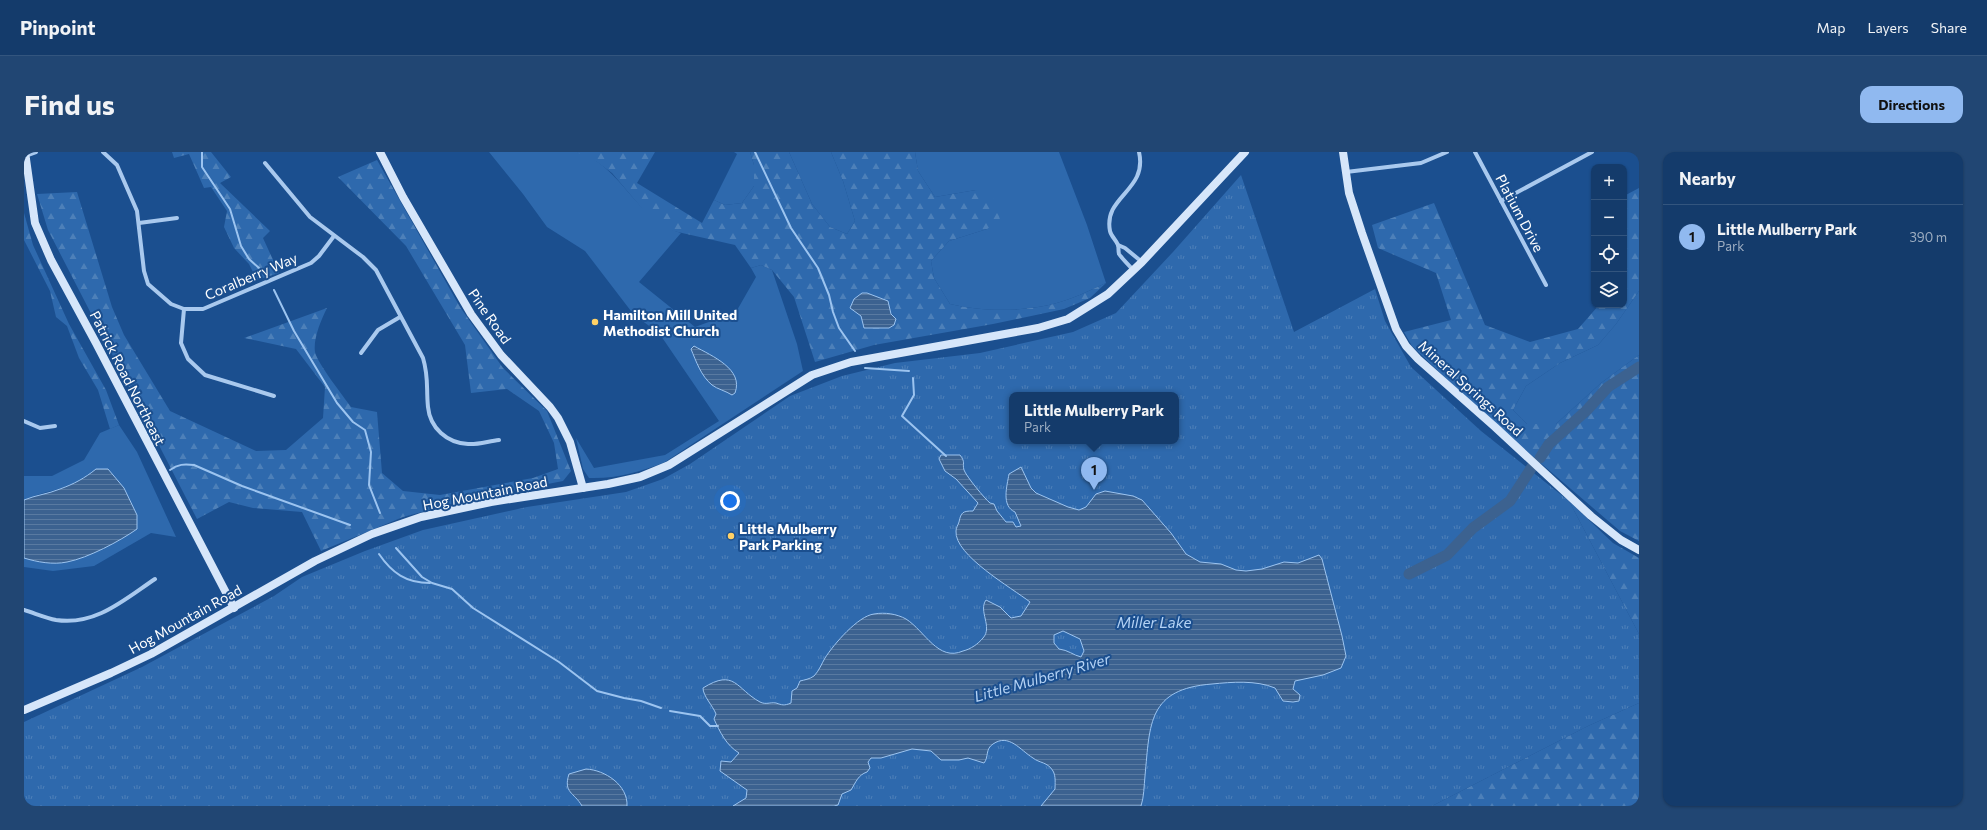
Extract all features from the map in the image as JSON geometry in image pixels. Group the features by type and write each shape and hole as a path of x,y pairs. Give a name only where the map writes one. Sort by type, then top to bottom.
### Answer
{"street":[{"path":"25,154 36,152"},
{"name":"Coralberry Way","path":"103,152 117,166 131,194 139,223 144,271 148,284 164,300 184,309 203,309 311,262 319,256 334,236"},
{"name":"Pine Road","path":"380,152 403,197 471,314 501,355 550,407 558,418 570,442 582,488"},
{"path":"1133,271 1119,253 1118,245 1110,232 1110,218 1116,203 1137,180 1141,162 1139,152"},
{"name":"Hog Mountain Road","path":"24,710 152,654 342,547 372,534 421,517 491,502 582,488 640,477 669,465 812,374 866,358 1038,328 1068,319 1108,294 1133,271 1245,152"},
{"name":"Mineral Springs Road","path":"1343,152 1349,193 1396,329 1406,346 1418,359 1495,427 1591,516 1621,540 1639,550"},
{"path":"1345,172 1421,163 1447,152"},
{"name":"Platium Drive","path":"1475,152 1546,285"},
{"path":"1501,201 1592,152"},
{"name":"Patrick Road Northeast","path":"25,154 35,223 51,260 234,608"},
{"path":"265,163 310,217 364,257 376,270 422,358 428,373 428,408 432,423 443,436 455,442 469,444 498,440"},
{"path":"139,223 177,218"},
{"path":"1118,245 1125,248 1142,262"},
{"path":"184,309 181,343 188,359 205,375 274,396"},
{"path":"361,353 378,330 400,317"},
{"path":"24,421 40,428 55,426"},
{"path":"24,610 56,620 78,620 98,616 156,579"}],"green space":[{"path":"172,152 211,152 231,177 220,183 270,231 263,238 279,273 257,280 249,264 234,248 224,227 227,211 211,187 204,188 189,154 174,158"},
{"path":"489,152 577,152 593,159 606,168 640,206 652,217 665,227 681,233 639,282 695,327 736,312 756,277 751,268 761,265 772,270 797,344 803,371 665,462 628,474 589,478 583,469 576,438 594,468 665,455 719,421 659,333 634,315 585,251 547,227 523,194"},
{"path":"576,152 655,152 637,183 702,223 714,200 725,205 742,203 754,186 754,165 750,152 789,152 812,204 830,227 847,234 855,221 843,181 831,152 915,152 918,171 935,197 976,190 996,200 1000,220 987,229 949,241 931,261 934,278 950,304 995,310 1011,310 1043,306 1058,303 1106,283 1090,298 1064,309 993,324 874,345 815,362 794,297 772,270 761,265 751,268 735,245 669,230 651,219 612,173 597,162","holes":["870,294 877,298 882,298 896,319 892,327 864,328 861,316 858,313"]},
{"path":"734,152 750,152 754,165 754,186 742,203 725,205 714,200 737,154"},
{"path":"789,152 831,152 843,181 855,221 847,234 830,227 812,204"},
{"path":"915,152 1059,152 1087,225 1106,283 1058,303 1043,306 1011,310 995,310 950,304 934,278 931,261 949,241 987,229 976,190 935,197 918,171"},
{"path":"377,160 460,307 503,368 547,411 571,471 563,481 471,499 403,517 321,551 302,512 253,508 229,502 197,519 48,230 37,194 77,192 112,307 124,335 170,411 256,451 286,450 323,418 325,387 296,349 244,338 327,308 316,336 315,352 317,357 325,372 351,407 377,412 382,473 403,491 440,495 533,478 558,469 554,443 539,411 507,389 471,393 465,345 406,246 338,177"},
{"path":"1241,175 1294,332 1375,289 1385,321 1411,367 1481,431 1569,501 1639,634 1639,703 1588,726 1432,806 24,806 24,722 142,667 274,596 302,577 365,551 423,530 527,507 626,492 663,479 690,464 790,396 842,376 895,363 980,353 1073,332 1116,313 1173,252"},
{"path":"1639,188 1639,291 1616,324 1598,345 1560,363 1526,386 1513,410 1527,424 1556,424 1601,383 1639,355 1639,541 1620,531 1481,412 1412,346 1404,332 1451,320 1436,273 1378,248 1372,225 1434,203 1485,325 1530,342 1578,329 1596,308 1627,308 1627,194"},
{"path":"24,213 33,245 69,324 106,390 119,425 110,429 98,390 79,358 67,326 56,317 50,291 24,240"},
{"path":"1639,291 1639,355 1601,383 1556,424 1527,424 1513,410 1526,386 1560,363 1598,345 1616,324"},
{"path":"119,425 137,452 176,537 151,533 94,566 53,571 24,567 24,558 40,562 62,563 84,557 122,539 137,529 132,503 108,469 103,469 92,473 76,483 24,500 24,476 52,476 84,460 100,433"},
{"path":"1569,501 1613,543 1639,558 1639,634"},
{"path":"1639,703 1639,806 1432,806 1588,726"}],"water":[{"path":"862,293 867,293 888,301 891,314 896,319 894,325 889,328 864,328 861,316 850,308 854,299"},
{"path":"694,346 725,364 731,370 737,384 735,393 732,395 714,386 708,381 699,368 691,349"},
{"name":"Miller Lake","path":"941,455 960,455 963,461 965,473 972,482 990,503 994,504 997,511 1006,522 1013,522 1016,527 1021,526 1015,512 1006,501 1006,490 1009,474 1021,467 1031,488 1036,493 1068,507 1079,510 1086,507 1096,494 1105,491 1133,496 1142,500 1171,533 1186,554 1200,562 1221,564 1236,570 1246,571 1262,569 1284,562 1298,563 1319,555 1322,559 1346,656 1341,668 1323,675 1295,681 1293,689 1300,695 1299,701 1293,702 1283,701 1275,688 1268,685 1252,683 1236,682 1212,684 1191,687 1175,693 1164,701 1156,712 1152,725 1141,806 1041,806 1055,789 1055,778 1053,771 1046,764 1035,760 1014,744 1004,740 993,744 989,748 984,763 968,758 959,760 941,760 931,751 912,749 881,758 871,758 868,762 870,768 867,772 859,777 851,790 842,794 838,805 834,806 733,806 746,798 747,790 720,771 721,761 731,762 739,753 730,746 721,733 714,719 716,714 715,711 703,691 703,688 714,682 729,680 760,702 787,705 791,703 792,691 797,688 800,681 814,676 840,638 854,625 868,616 878,613 887,613 902,617 913,624 932,644 939,649 954,653 974,646 986,634 987,629 984,604 986,600 1000,607 1011,618 1021,616 1030,602 998,580 964,550 958,540 956,530 963,513 973,511 978,503 956,479 945,471 939,459","holes":["1063,631 1080,639 1084,651 1081,657 1059,649 1054,643 1054,635"]},
{"path":"96,469 108,469 124,488 137,515 137,529 104,548 75,560 62,563 51,563 24,558 24,500 56,491 70,485"},
{"path":"586,769 601,772 614,780 624,792 627,806 582,806 570,792 567,785 569,774"}],"waterway":[{"path":"202,152 202,167 230,209 241,246 249,259 259,268"},
{"path":"755,152 791,228 818,268 829,295 839,328 855,351"},
{"path":"274,290 294,331 337,403 353,422 365,430 371,452 369,485 380,513"},
{"name":"Little Mulberry River","path":"1540,458 1549,444 1586,411 1608,387 1639,367"},
{"path":"865,368 909,371"},
{"path":"913,378 914,395 902,416 946,456"},
{"path":"170,470 181,465 194,465 242,486 350,525"},
{"name":"Little Mulberry River","path":"1409,574 1447,555 1473,528 1510,501 1532,467"},
{"path":"396,548 422,577 432,583 452,589 473,608 559,662 597,691 641,701 661,708"},
{"path":"379,554 389,567 400,576 421,583 430,583"},
{"path":"670,711 700,716 710,726 718,726"}],"place":[{"name":"Hamilton Mill United Methodist Church","path":"595,322"},
{"name":"Little Mulberry Park","path":"1094,490"},
{"name":"Little Mulberry Park Parking","path":"731,536"}]}
